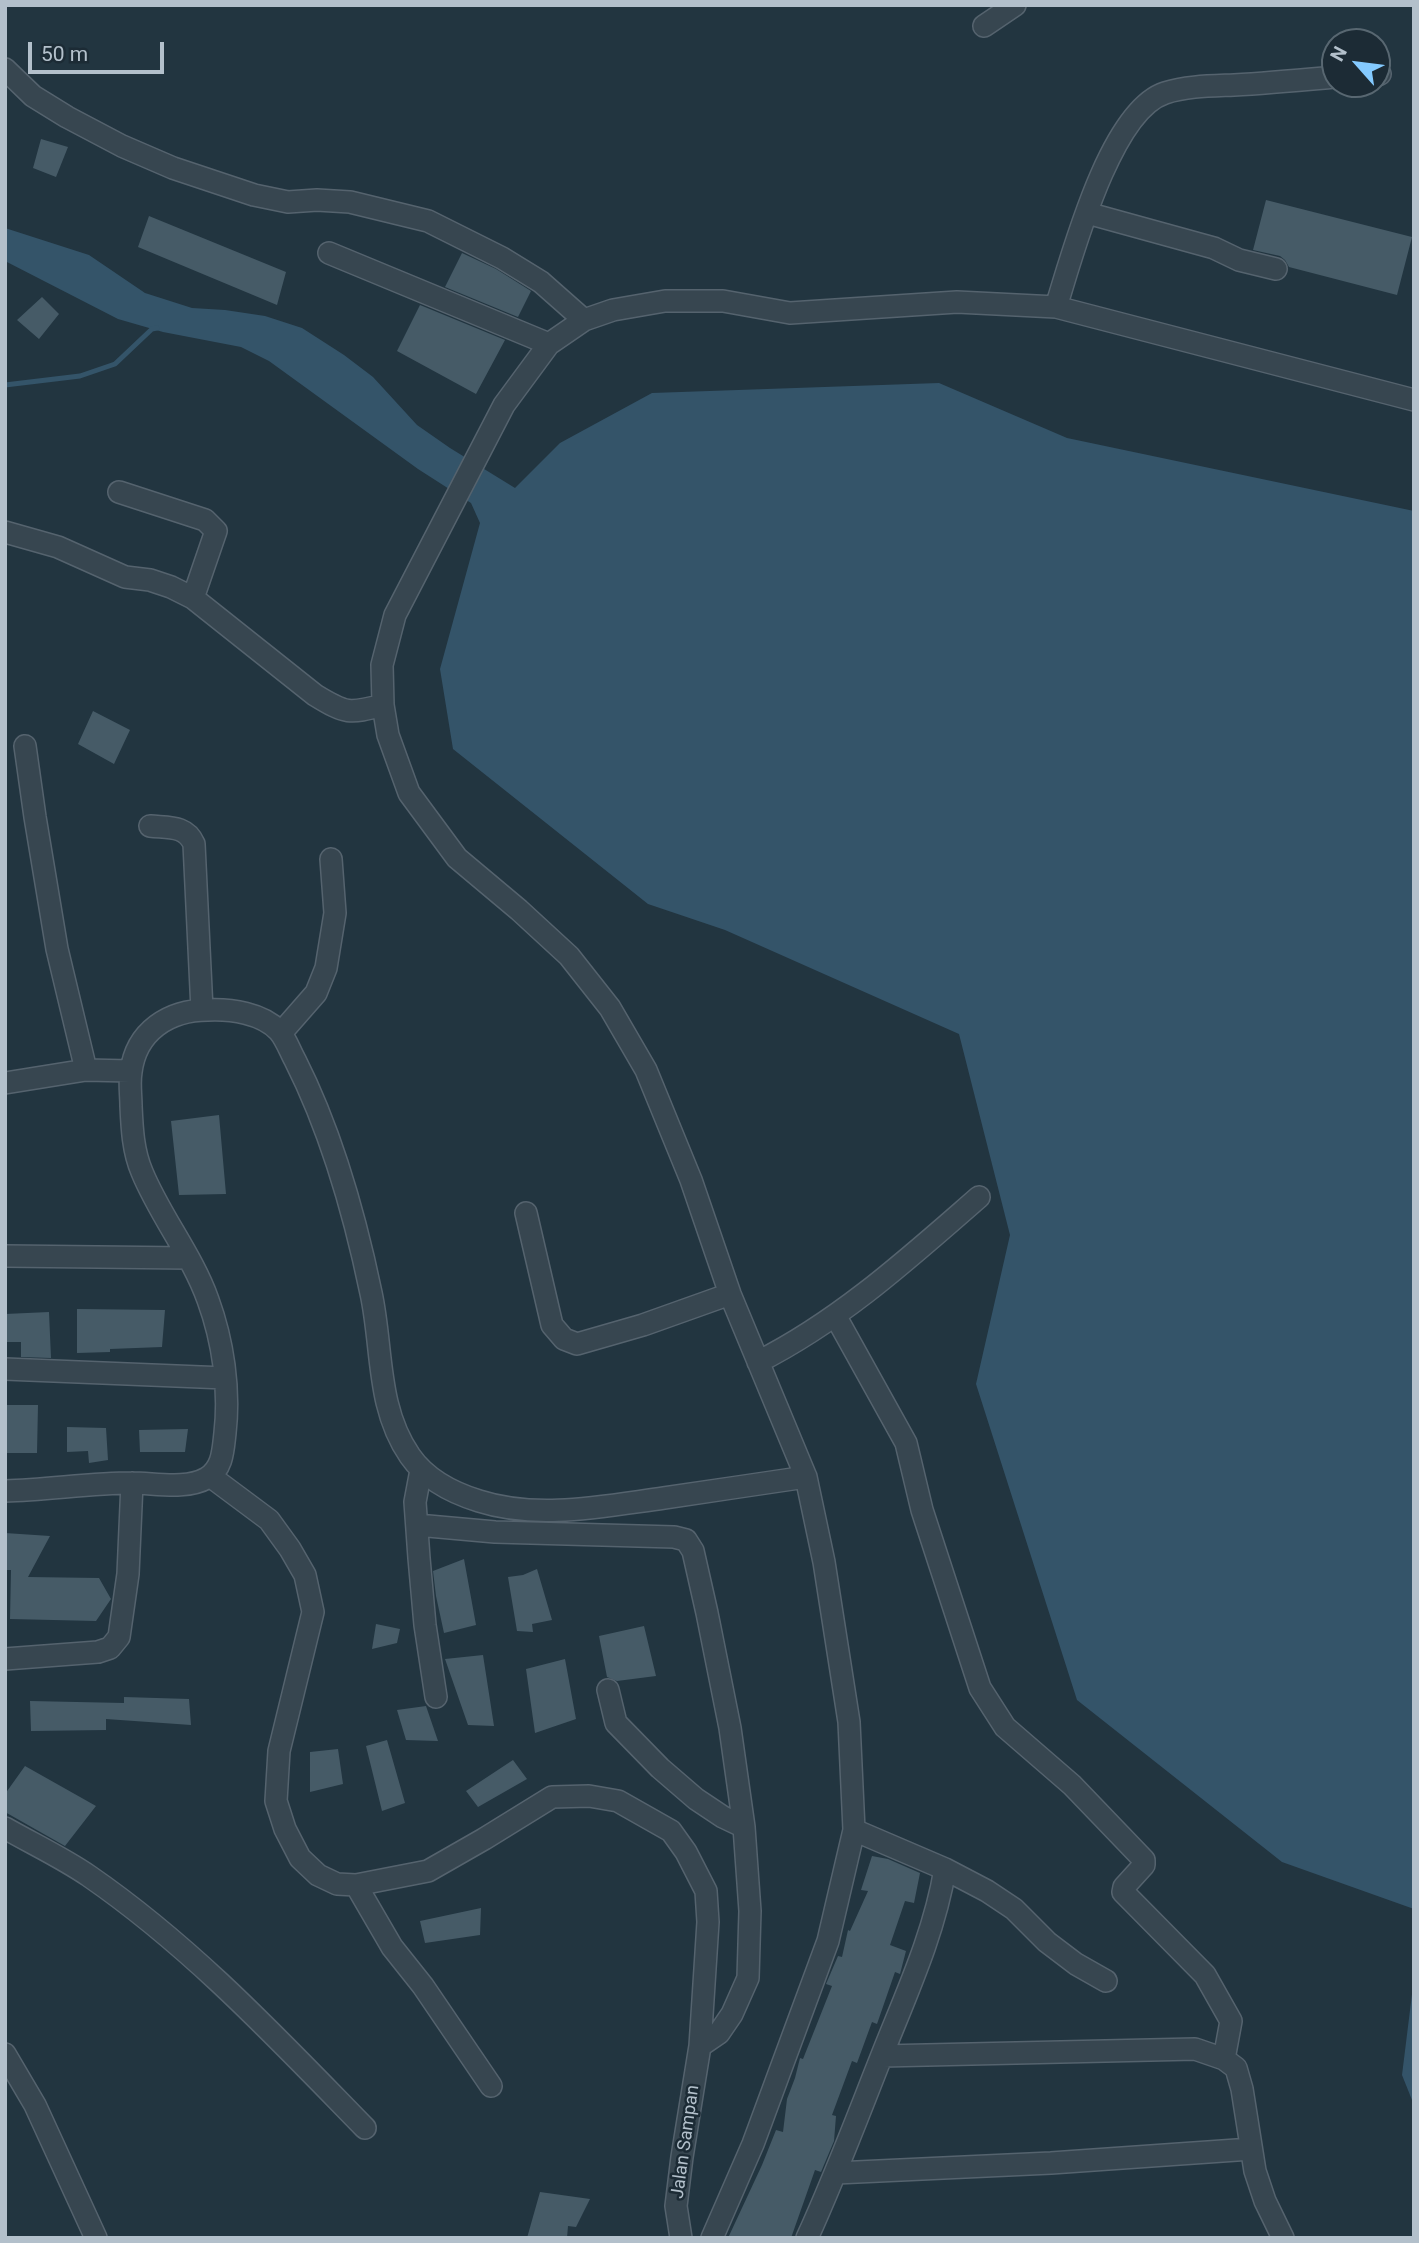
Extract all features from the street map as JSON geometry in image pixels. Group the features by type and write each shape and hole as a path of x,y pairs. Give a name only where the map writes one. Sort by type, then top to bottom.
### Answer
{"street":[{"path":"984,26 1015,5"},
{"path":"5,69 33,96 56,110 122,146 173,168 254,195 288,202 350,202 428,221 502,258 541,282 584,320"},
{"path":"1056,307 1087,213 1111,152 1128,125 1143,108 1162,94 1192,88 1321,78"},
{"path":"1087,213 1214,248 1238,260 1276,269"},
{"path":"329,253 549,344"},
{"path":"712,2238 754,2144 828,1941 854,1830 849,1722 824,1562 806,1477 730,1294 691,1180 646,1070 610,1008 569,956 519,909 457,858 409,793 388,735 383,705 382,665 395,615 504,405 549,344 584,320 613,310 665,301 723,301 790,313 957,302 1056,307 1414,400"},
{"path":"119,492 205,520 213,526 216,531 192,598"},
{"path":"5,532 58,547 125,577 150,580 192,598 315,695 336,708 353,713 383,705"},
{"path":"25,746 57,949 86,1070"},
{"path":"150,826 183,830 190,835 194,844 202,1010"},
{"path":"281,1033 316,993 326,968 335,913 331,859"},
{"path":"5,1491 132,1483 196,1483 211,1476 221,1461 226,1426 225,1378 214,1318 207,1296 141,1169 132,1132 131,1071 141,1043 156,1024 178,1013 202,1010 231,1010 268,1021 281,1033 307,1085 330,1146 372,1296 384,1397 398,1435 421,1470 450,1490 478,1501 514,1510 593,1507 806,1477"},
{"path":"5,1083 86,1070 131,1071"},
{"path":"758,1362 791,1346 836,1317 979,1197"},
{"path":"526,1213 552,1325 564,1339 577,1344 604,1337 730,1294"},
{"path":"5,1256 188,1258"},
{"path":"836,1317 906,1443 922,1510 981,1688 1005,1727 1072,1785 1144,1860 1144,1865 1124,1887 1123,1892 1208,1980 1231,2021 1224,2059"},
{"path":"5,1369 225,1378"},
{"path":"421,1470 415,1502 425,1625 436,1697"},
{"path":"211,1476 270,1520 305,1575 313,1612 279,1751 276,1801 285,1829 300,1858 318,1875 337,1884 356,1885 391,1947 423,1986 491,2086"},
{"path":"5,1659 98,1652 110,1648 119,1637 128,1574 132,1483"},
{"path":"417,1525 495,1532 674,1537 686,1540 693,1551 708,1612 730,1728 744,1827 750,1911 748,1978 732,2014 719,2033 701,2046"},
{"path":"608,1690 616,1723 660,1768 696,1799 744,1827"},
{"name":"Jalan Sampan","path":"356,1885 428,1871 552,1797 589,1796 618,1801 671,1831 686,1852 706,1891 708,1922 701,2046 676,2206 681,2238"},
{"path":"5,1828 86,1874 146,1918 226,1987 365,2128"},
{"path":"854,1830 945,1869 987,1891 1014,1909 1047,1942 1076,1964 1106,1981"},
{"path":"807,2238 836,2173 930,1931 945,1869"},
{"path":"882,2056 1195,2049 1224,2059 1236,2068 1251,2149 1265,2201 1283,2238"},
{"path":"5,2054 34,2105 96,2238"},
{"path":"836,2173 1051,2163 1251,2149"}],"water":[{"path":"5,228 89,255 145,293 192,308 265,316 302,328 373,377 417,425 515,488 560,443 652,393 939,383 1067,438 1414,511 1414,1909 1282,1862 1077,1700 976,1384 1010,1235 959,1034 725,930 648,904 453,749 440,669 480,523 471,503 418,469 269,361 241,347 163,332 118,319 5,261"},
{"path":"1414,1978 1414,2105 1402,2075"}],"building":[{"path":"41,139 68,147 56,177 33,168"},
{"path":"1266,200 1412,237 1397,295 1289,267 1280,256 1253,250"},
{"path":"149,216 286,272 277,305 138,247"},
{"path":"462,253 496,269 531,291 518,317 445,287"},
{"path":"42,297 59,314 39,339 17,320"},
{"path":"420,305 505,340 476,394 397,351"},
{"path":"93,711 130,730 114,764 78,744"},
{"path":"219,1115 226,1194 179,1195 171,1121"},
{"path":"77,1309 165,1310 162,1347 77,1353"},
{"path":"49,1312 51,1358 21,1357 21,1342 5,1342 5,1314"},
{"path":"5,1405 38,1405 37,1453 5,1453"},
{"path":"67,1427 106,1428 108,1460 89,1463 88,1451 67,1452"},
{"path":"188,1429 185,1452 140,1452 139,1430"},
{"path":"5,1533 50,1536 28,1577 99,1578 111,1599 96,1621 10,1619 11,1570 5,1570"},
{"path":"464,1559 476,1625 444,1633 433,1571"},
{"path":"537,1569 552,1620 532,1624 533,1632 517,1631 508,1577"},
{"path":"376,1624 400,1629 397,1643 372,1649"},
{"path":"644,1626 656,1676 617,1681 607,1677 599,1636"},
{"path":"483,1655 494,1726 468,1725 445,1659"},
{"path":"565,1659 576,1719 535,1733 526,1669"},
{"path":"124,1697 189,1699 191,1725 106,1719 106,1730 31,1731 30,1701 124,1703"},
{"path":"426,1706 438,1741 406,1740 397,1710"},
{"path":"387,1740 405,1803 382,1811 366,1746"},
{"path":"338,1749 343,1784 310,1792 310,1752"},
{"path":"513,1760 527,1779 478,1807 466,1791"},
{"path":"25,1766 96,1806 65,1846 5,1812 5,1794"},
{"path":"872,1856 888,1859 920,1873 914,1903 905,1901 890,1945 906,1951 900,1974 895,1972 877,2024 872,2022 857,2063 852,2061 832,2115 836,2116 834,2141 821,2172 815,2170 791,2238 728,2238 776,2130 783,2132 787,2099 800,2058 803,2059 832,1986 826,1984 838,1956 842,1957 848,1930 850,1931 868,1891 861,1890"},
{"path":"481,1908 480,1935 425,1943 420,1921"},
{"path":"540,2192 590,2199 576,2227 568,2226 567,2238 527,2238"}],"waterway":[{"path":"5,385 80,376 115,364 152,329 157,328"}]}
